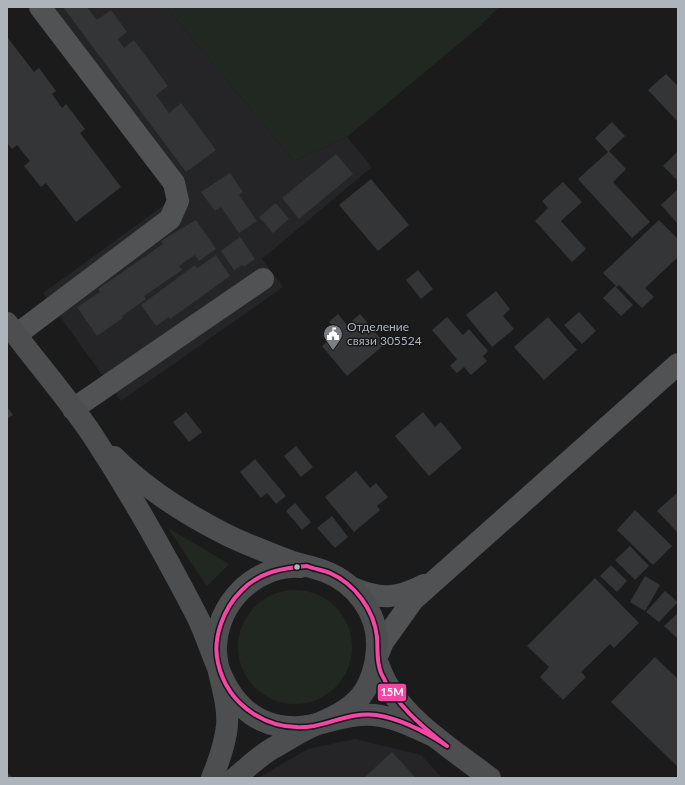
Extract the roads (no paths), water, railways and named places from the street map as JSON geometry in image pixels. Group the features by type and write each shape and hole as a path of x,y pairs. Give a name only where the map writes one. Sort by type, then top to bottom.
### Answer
{"main road":[{"path":"11,329 92,435 127,490 178,579 205,632 224,683 246,710 260,719 277,725 294,728 312,726 344,717 374,715 399,721 436,737"},
{"path":"92,435 119,462 164,498 223,533 270,554 324,571 339,578 352,588 363,600 370,613 376,628 376,659 371,678 361,696 345,711 312,726 271,750 235,778"},
{"path":"212,778 222,754 227,725 226,695 218,666 216,651 217,635 221,620 237,593 262,574 292,566 308,567"},
{"path":"376,659 386,683 404,708 436,737 490,778"}],"street":[{"path":"11,329 170,219 178,201 174,183 40,7"},
{"path":"73,409 263,279"},
{"path":"376,659 383,642 397,620 413,600 432,581 628,410 678,364"},
{"path":"352,588 371,596 389,598 408,593 432,581"}],"place":[{"name":"Отделение связи 305524","path":"333,351"}]}
